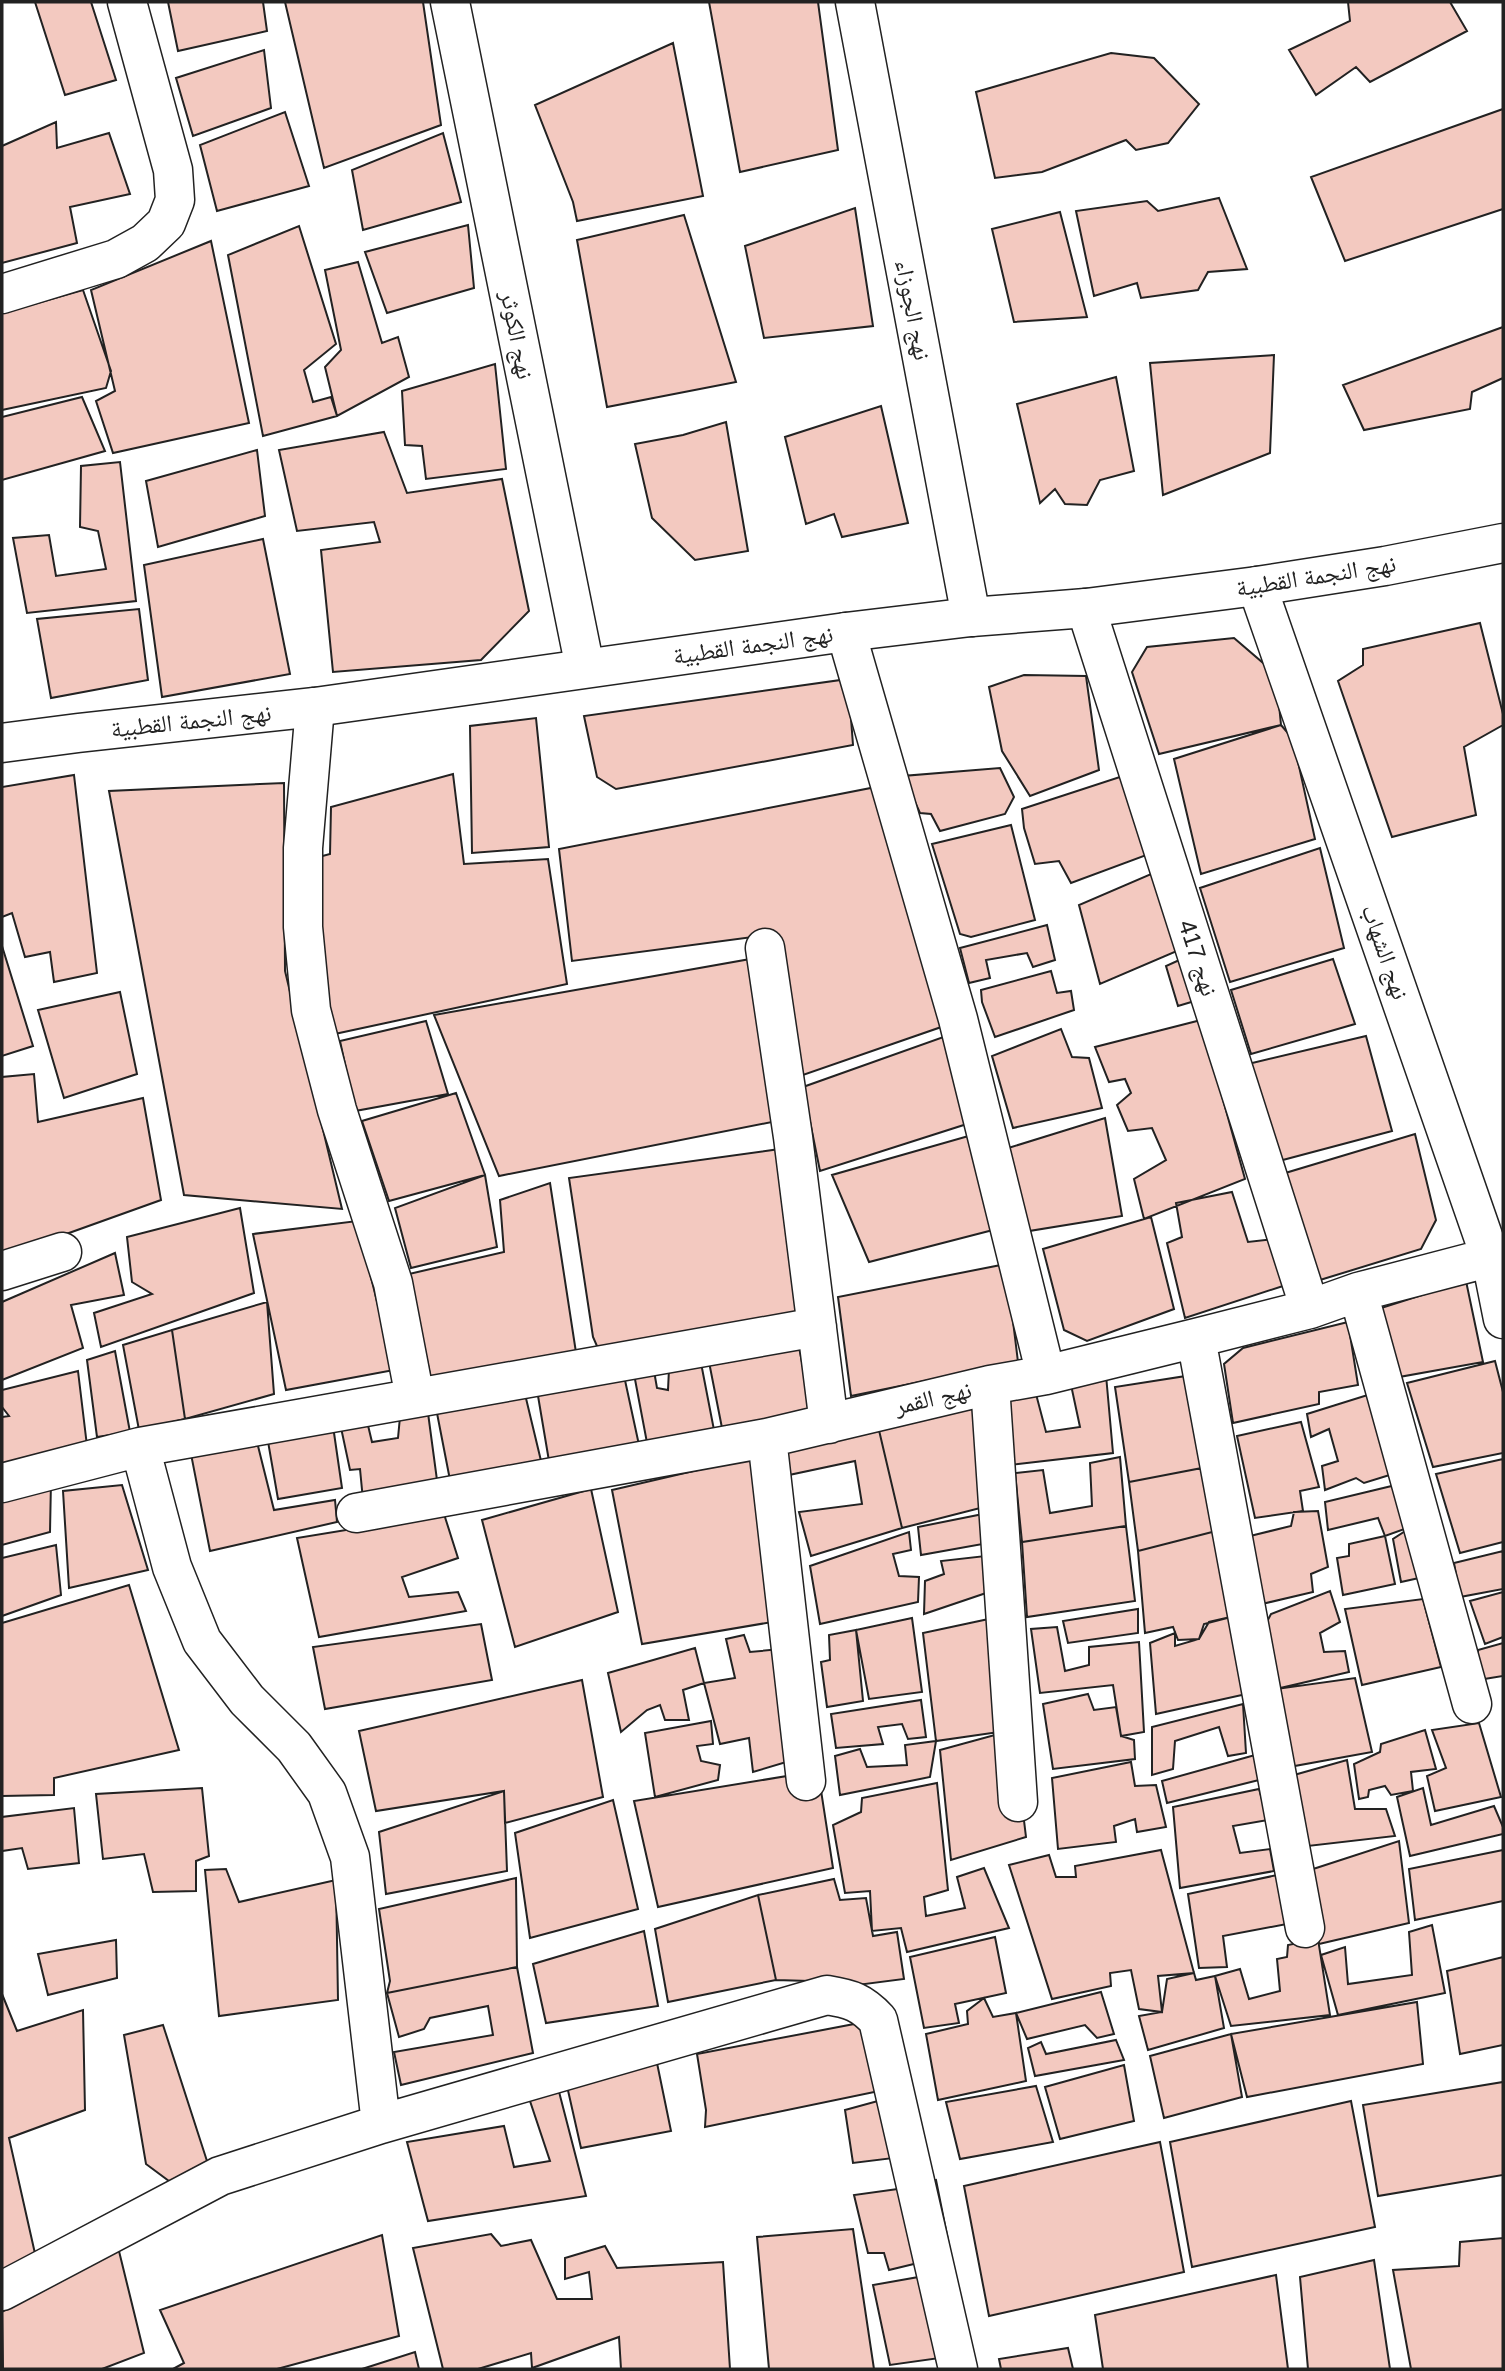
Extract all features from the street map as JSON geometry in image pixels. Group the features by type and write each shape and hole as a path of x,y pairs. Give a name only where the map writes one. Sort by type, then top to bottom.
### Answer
{"street":[{"path":"2,294 116,259 145,243 166,223 175,201 173,170 127,2"},
{"name":"نهج الكوثر","path":"450,2 585,668"},
{"name":"نهج الجوزاء","path":"855,2 971,617"},
{"name":"نهج النجمة القطبية","path":"2,743 315,707 846,632 971,617 1086,608 1257,586 1385,566 1503,543"},
{"name":"نهج الشهاب","path":"1257,586 1497,1256 1503,1319"},
{"name":"نهج 417","path":"1086,608 1310,1309"},
{"path":"846,632 958,1019 1046,1375"},
{"path":"315,707 303,848 303,927 311,1010 337,1110 393,1283 415,1398"},
{"path":"765,948 829,1424"},
{"path":"2,1271 62,1252"},
{"name":"نهج القمر","path":"356,1513 767,1438 1196,1338 1497,1256"},
{"path":"1358,1293 1472,1704"},
{"path":"2,1483 140,1447 817,1327"},
{"path":"1196,1338 1305,1928"},
{"path":"990,1385 1018,1802"},
{"path":"767,1438 806,1782"},
{"path":"140,1447 172,1567 202,1641 247,1700 294,1747 327,1793 350,1857 381,2124"},
{"path":"2,2291 220,2176 381,2124 827,1995 863,2004 878,2020 958,2369"}],"building":[{"path":"35,2 91,2 116,80 65,95"},
{"path":"168,2 263,2 267,31 178,51"},
{"path":"285,2 423,2 441,125 324,168"},
{"path":"709,2 818,2 838,150 740,172"},
{"path":"1348,2 1450,2 1467,31 1370,82 1356,67 1316,95 1289,50 1350,21"},
{"path":"673,43 703,196 577,221 573,202 535,105"},
{"path":"264,50 271,108 193,136 176,78"},
{"path":"1111,53 1154,58 1199,104 1168,143 1136,150 1126,140 1042,172 995,178 976,92"},
{"path":"1503,109 1503,209 1345,261 1311,177"},
{"path":"285,112 309,186 217,211 200,145"},
{"path":"56,122 57,148 109,133 130,194 70,207 77,243 2,263 2,146"},
{"path":"443,133 461,202 363,230 352,170"},
{"path":"1219,198 1247,269 1208,272 1198,290 1141,298 1137,283 1094,296 1076,211 1147,201 1158,211"},
{"path":"855,208 873,326 764,338 745,246"},
{"path":"1060,212 1087,317 1014,322 992,229"},
{"path":"684,215 736,382 607,407 577,240"},
{"path":"468,225 474,288 387,313 365,252"},
{"path":"299,226 336,344 304,370 313,402 331,397 337,416 263,436 228,255"},
{"path":"211,241 249,423 113,453 96,401 115,391 91,290"},
{"path":"358,262 382,343 398,337 409,377 337,416 325,367 341,350 325,270"},
{"path":"83,290 111,371 106,388 2,410 2,313"},
{"path":"1503,327 1503,378 1472,392 1470,409 1364,430 1343,385"},
{"path":"1274,355 1270,453 1163,495 1150,363"},
{"path":"495,364 506,469 426,479 422,446 405,445 402,391"},
{"path":"1116,377 1134,471 1100,480 1087,505 1065,504 1055,489 1040,503 1017,404"},
{"path":"82,397 105,451 2,480 2,417"},
{"path":"881,406 908,523 842,537 834,514 806,524 785,437"},
{"path":"726,422 748,551 695,560 652,518 635,444 683,435"},
{"path":"384,432 407,493 502,479 529,611 481,660 333,672 321,550 380,542 374,522 297,531 279,450"},
{"path":"257,450 265,516 158,547 146,481"},
{"path":"120,462 136,601 27,613 13,538 49,535 56,576 106,569 98,531 80,527 81,466"},
{"path":"263,539 290,674 162,697 144,565"},
{"path":"139,609 148,680 51,698 37,619"},
{"path":"1480,623 1503,714 1503,725 1464,747 1476,815 1392,837 1338,681 1363,665 1363,649"},
{"path":"1234,638 1276,674 1281,725 1159,754 1132,672 1147,647"},
{"path":"1024,675 1086,676 1099,770 1030,796 1002,751 989,687"},
{"path":"848,679 853,745 616,789 597,777 584,716"},
{"path":"536,718 549,847 472,853 470,726"},
{"path":"1281,725 1293,739 1315,839 1201,874 1174,759"},
{"path":"1000,768 1014,797 1005,814 940,831 931,814 920,813 903,776"},
{"path":"453,774 464,864 548,859 567,984 330,1035 315,858 330,854 331,807"},
{"path":"1129,774 1152,853 1071,883 1059,861 1035,864 1024,828 1022,809"},
{"path":"74,775 97,973 54,982 50,952 25,957 12,913 2,917 2,787"},
{"path":"284,783 285,971 342,1209 184,1195 109,791"},
{"path":"876,787 947,1025 803,1075 776,934 572,961 559,849"},
{"path":"1011,825 1035,920 971,937 960,934 932,844"},
{"path":"1320,848 1344,948 1230,982 1200,888"},
{"path":"1158,871 1184,948 1100,984 1079,905"},
{"path":"1047,925 1055,960 1033,967 1027,953 986,960 990,978 969,983 960,948"},
{"path":"2,946 33,1046 2,1056"},
{"path":"1186,957 1198,1000 1178,1006 1166,966"},
{"path":"756,958 777,1121 499,1176 434,1015"},
{"path":"1333,959 1355,1024 1251,1054 1231,990"},
{"path":"1051,971 1057,993 1071,991 1074,1010 995,1037 982,1002 981,990"},
{"path":"120,992 137,1074 64,1098 38,1010"},
{"path":"1201,1020 1245,1179 1144,1219 1134,1179 1166,1160 1152,1128 1128,1131 1117,1105 1131,1093 1125,1079 1109,1082 1095,1047"},
{"path":"426,1021 448,1094 355,1111 340,1041"},
{"path":"1061,1029 1072,1057 1089,1058 1102,1108 1013,1128 992,1056"},
{"path":"949,1035 970,1123 820,1171 803,1087"},
{"path":"1366,1036 1392,1131 1279,1161 1248,1064"},
{"path":"34,1074 38,1122 143,1098 161,1200 2,1257 2,1077"},
{"path":"456,1093 485,1175 389,1201 362,1121"},
{"path":"1105,1118 1122,1216 1029,1231 1005,1149"},
{"path":"1415,1134 1436,1220 1421,1249 1320,1280 1282,1174"},
{"path":"972,1135 993,1230 869,1262 832,1175"},
{"path":"780,1149 803,1317 600,1353 593,1337 569,1178"},
{"path":"485,1175 497,1247 411,1268 395,1208"},
{"path":"550,1183 577,1359 432,1384 409,1274 504,1252 500,1200"},
{"path":"1232,1192 1248,1242 1275,1239 1289,1284 1185,1318 1167,1243 1182,1237 1176,1203"},
{"path":"240,1208 254,1293 101,1347 94,1313 152,1294 132,1282 127,1237"},
{"path":"1151,1217 1174,1309 1087,1341 1064,1330 1043,1249"},
{"path":"357,1221 394,1370 286,1390 253,1234"},
{"path":"115,1253 124,1295 71,1305 83,1348 2,1380 2,1302"},
{"path":"1006,1264 1018,1362 851,1396 838,1297"},
{"path":"1466,1281 1483,1362 1399,1377 1378,1309"},
{"path":"267,1302 274,1394 185,1419 172,1330"},
{"path":"1348,1322 1358,1385 1319,1392 1319,1404 1233,1423 1224,1364 1243,1348"},
{"path":"172,1330 185,1419 139,1430 123,1345"},
{"path":"798,1342 812,1413 723,1433 709,1362"},
{"path":"115,1351 130,1432 97,1437 87,1360"},
{"path":"1495,1361 1503,1392 1503,1453 1433,1467 1407,1383"},
{"path":"701,1363 714,1430 648,1448 634,1374 654,1371 657,1388 668,1390 669,1369"},
{"path":"78,1371 87,1446 2,1464 2,1417 9,1416 2,1407 2,1390"},
{"path":"623,1371 639,1445 549,1461 537,1390"},
{"path":"1106,1375 1113,1453 1010,1465 1000,1399 1036,1394 1046,1432 1080,1427 1071,1385"},
{"path":"1186,1376 1202,1468 1129,1482 1115,1387"},
{"path":"524,1390 542,1465 450,1480 436,1408"},
{"path":"1374,1393 1396,1473 1364,1483 1356,1478 1325,1490 1322,1466 1338,1461 1329,1429 1311,1437 1307,1414"},
{"path":"982,1403 992,1505 902,1528 878,1426"},
{"path":"428,1413 437,1480 363,1500 360,1469 350,1470 340,1423 366,1417 372,1442 398,1438 400,1417"},
{"path":"1301,1422 1319,1487 1300,1491 1303,1511 1255,1518 1237,1436"},
{"path":"333,1426 342,1488 278,1499 266,1430"},
{"path":"878,1426 902,1528 811,1556 799,1512 862,1504 855,1461 789,1475 782,1445"},
{"path":"257,1442 274,1510 335,1500 337,1522 210,1551 190,1449"},
{"path":"762,1455 778,1621 642,1644 612,1490"},
{"path":"1120,1457 1126,1526 1022,1542 1015,1473 1043,1470 1050,1513 1092,1506 1090,1463"},
{"path":"1503,1459 1503,1542 1460,1553 1436,1474"},
{"path":"1202,1468 1220,1530 1138,1551 1129,1482"},
{"path":"51,1481 50,1532 2,1545 2,1494"},
{"path":"1400,1484 1413,1526 1385,1536 1378,1518 1328,1530 1325,1502"},
{"path":"122,1485 148,1570 69,1588 63,1491"},
{"path":"591,1489 618,1612 515,1647 482,1520"},
{"path":"1318,1511 1328,1567 1311,1574 1313,1592 1262,1604 1250,1536 1291,1526 1294,1512"},
{"path":"993,1512 994,1542 921,1555 918,1527"},
{"path":"444,1514 458,1558 402,1577 409,1597 458,1592 466,1611 319,1637 297,1538"},
{"path":"1126,1526 1135,1601 1027,1617 1022,1542"},
{"path":"1413,1526 1428,1576 1401,1582 1393,1539"},
{"path":"1220,1530 1235,1616 1204,1624 1199,1639 1178,1640 1173,1627 1145,1633 1138,1551"},
{"path":"909,1532 911,1550 893,1554 899,1576 919,1577 918,1602 820,1624 810,1566"},
{"path":"1385,1536 1395,1584 1343,1595 1337,1558 1349,1556 1349,1544"},
{"path":"56,1545 61,1595 2,1616 2,1558"},
{"path":"1503,1551 1503,1589 1460,1597 1454,1563"},
{"path":"994,1555 995,1590 924,1614 925,1581 944,1574 941,1561"},
{"path":"129,1585 179,1750 54,1778 54,1795 2,1796 2,1623"},
{"path":"1330,1591 1340,1622 1320,1633 1324,1652 1345,1651 1349,1672 1276,1689 1262,1631 1271,1614"},
{"path":"1503,1592 1503,1637 1485,1644 1470,1601"},
{"path":"1423,1599 1441,1667 1362,1685 1345,1609"},
{"path":"1138,1609 1138,1633 1068,1643 1063,1621"},
{"path":"1235,1616 1251,1693 1156,1714 1150,1643 1175,1633 1175,1646 1199,1639 1209,1622"},
{"path":"998,1617 1013,1730 936,1741 923,1633"},
{"path":"912,1618 922,1692 869,1699 856,1630"},
{"path":"481,1624 492,1680 325,1709 313,1647"},
{"path":"1057,1627 1065,1671 1089,1665 1089,1647 1139,1642 1144,1732 1121,1736 1113,1685 1040,1693 1031,1629"},
{"path":"856,1630 863,1701 827,1707 821,1662 830,1660 829,1635"},
{"path":"744,1635 750,1652 791,1648 803,1757 753,1772 749,1738 720,1744 704,1683 735,1678 726,1639"},
{"path":"1503,1643 1503,1676 1478,1680 1478,1650"},
{"path":"695,1648 704,1683 683,1690 689,1720 665,1720 660,1705 647,1710 621,1732 608,1673"},
{"path":"1355,1678 1372,1752 1289,1767 1276,1689"},
{"path":"582,1680 603,1797 505,1823 504,1791 376,1811 359,1731"},
{"path":"1088,1694 1094,1710 1116,1707 1121,1736 1134,1740 1135,1759 1053,1769 1043,1704"},
{"path":"921,1700 926,1737 908,1739 902,1724 878,1727 883,1744 836,1748 831,1714"},
{"path":"1243,1704 1246,1753 1228,1756 1219,1727 1175,1741 1173,1769 1152,1775 1152,1727"},
{"path":"711,1721 713,1744 697,1746 701,1761 720,1765 718,1780 655,1797 645,1733"},
{"path":"1479,1723 1501,1797 1435,1811 1427,1776 1446,1768 1432,1730"},
{"path":"1013,1730 1026,1837 951,1860 940,1750"},
{"path":"1425,1730 1436,1769 1411,1772 1413,1791 1391,1795 1385,1786 1369,1790 1368,1797 1359,1799 1354,1764 1380,1752 1381,1744"},
{"path":"936,1741 930,1777 840,1795 835,1756 860,1749 867,1767 907,1765 905,1745"},
{"path":"1255,1755 1259,1780 1167,1803 1162,1781"},
{"path":"1347,1760 1355,1809 1386,1809 1395,1836 1308,1846 1294,1775"},
{"path":"1131,1762 1135,1786 1156,1785 1166,1827 1137,1832 1135,1819 1114,1826 1116,1842 1058,1849 1052,1778"},
{"path":"818,1771 833,1868 658,1907 634,1801"},
{"path":"937,1783 948,1890 924,1897 926,1916 965,1908 957,1877 984,1868 1009,1928 907,1952 901,1928 872,1931 870,1891 845,1893 833,1825 861,1812 862,1798"},
{"path":"202,1788 209,1856 196,1861 196,1891 153,1892 144,1854 103,1859 96,1794"},
{"path":"1423,1788 1431,1825 1494,1806 1503,1827 1503,1834 1410,1856 1397,1797"},
{"path":"1259,1789 1268,1820 1233,1826 1240,1853 1270,1849 1274,1871 1180,1888 1173,1807"},
{"path":"504,1791 507,1871 386,1894 379,1832"},
{"path":"613,1800 638,1909 530,1938 515,1833"},
{"path":"74,1808 79,1863 28,1869 22,1848 2,1851 2,1817"},
{"path":"1399,1841 1409,1923 1319,1944 1307,1871"},
{"path":"1161,1850 1194,1973 1158,1976 1162,2012 1139,2009 1131,1970 1110,1973 1111,1986 1052,1999 1009,1865 1049,1855 1056,1877 1076,1877 1075,1866"},
{"path":"1503,1850 1503,1901 1415,1920 1409,1869"},
{"path":"226,1869 239,1902 336,1880 338,2000 219,2016 205,1870"},
{"path":"1282,1874 1287,1924 1223,1936 1227,1967 1199,1968 1188,1894"},
{"path":"516,1878 517,1967 387,1993 390,1981 379,1909"},
{"path":"834,1879 840,1900 866,1898 873,1936 897,1932 904,1979 811,1991 809,1981 776,1980 758,1895"},
{"path":"758,1895 776,1980 668,2002 655,1929"},
{"path":"1432,1925 1445,1993 1338,2015 1321,1955 1345,1947 1348,1984 1412,1975 1409,1932"},
{"path":"644,1931 658,2006 546,2023 533,1964"},
{"path":"995,1937 1006,1993 955,2004 959,2023 924,2028 910,1957"},
{"path":"1318,1939 1330,2015 1231,2026 1215,1976 1240,1969 1249,1999 1280,1991 1277,1959 1287,1957 1288,1945"},
{"path":"116,1940 117,1978 48,1995 38,1954"},
{"path":"1503,1957 1503,2045 1460,2054 1447,1971"},
{"path":"517,1967 533,2053 401,2085 394,2052 493,2035 488,2006 430,2018 424,2029 399,2037 387,1993"},
{"path":"1194,1973 1196,1980 1215,1976 1224,2028 1148,2050 1139,2016 1162,2012 1167,1979"},
{"path":"1101,1992 1114,2034 1097,2038 1085,2025 1027,2039 1016,2013"},
{"path":"2,1994 17,2031 83,2010 85,2110 9,2138 36,2258 2,2275"},
{"path":"984,1998 993,2017 1016,2013 1026,2081 938,2100 926,2034 968,2024 967,2011"},
{"path":"1417,2002 1423,2064 1247,2097 1231,2034"},
{"path":"870,2021 884,2090 705,2127 706,2110 697,2054"},
{"path":"163,2025 207,2161 173,2184 146,2164 124,2035"},
{"path":"1231,2034 1242,2097 1164,2118 1150,2056"},
{"path":"1116,2040 1124,2060 1035,2076 1028,2048 1041,2042 1046,2054"},
{"path":"657,2063 671,2131 581,2148 567,2086"},
{"path":"1124,2065 1134,2121 1060,2139 1045,2087"},
{"path":"1503,2082 1503,2175 1378,2196 1363,2105"},
{"path":"557,2084 586,2196 428,2221 407,2142 504,2126 514,2167 550,2161 529,2098"},
{"path":"1036,2086 1053,2142 960,2159 946,2102"},
{"path":"896,2096 902,2157 853,2163 845,2110"},
{"path":"1351,2101 1375,2227 1192,2267 1170,2142"},
{"path":"1160,2142 1184,2272 989,2316 964,2186"},
{"path":"936,2180 951,2255 889,2270 884,2253 868,2253 854,2195 905,2188"},
{"path":"853,2229 874,2369 769,2369 757,2237"},
{"path":"491,2234 501,2246 531,2240 557,2299 592,2299 589,2272 565,2279 565,2258 605,2246 617,2268 723,2262 730,2369 621,2369 619,2337 532,2368 531,2353 478,2369 443,2369 413,2248"},
{"path":"382,2235 399,2336 277,2369 173,2369 184,2363 160,2310"},
{"path":"1503,2238 1503,2369 1411,2369 1393,2270 1459,2266 1460,2242"},
{"path":"118,2247 144,2353 102,2369 3,2369 2,2312"},
{"path":"1374,2260 1390,2369 1308,2369 1300,2277"},
{"path":"930,2275 947,2357 890,2365 873,2285"},
{"path":"1276,2275 1288,2369 1103,2369 1095,2315"},
{"path":"1068,2348 1073,2369 1001,2369 999,2359"},
{"path":"415,2352 419,2369 362,2369"}]}
